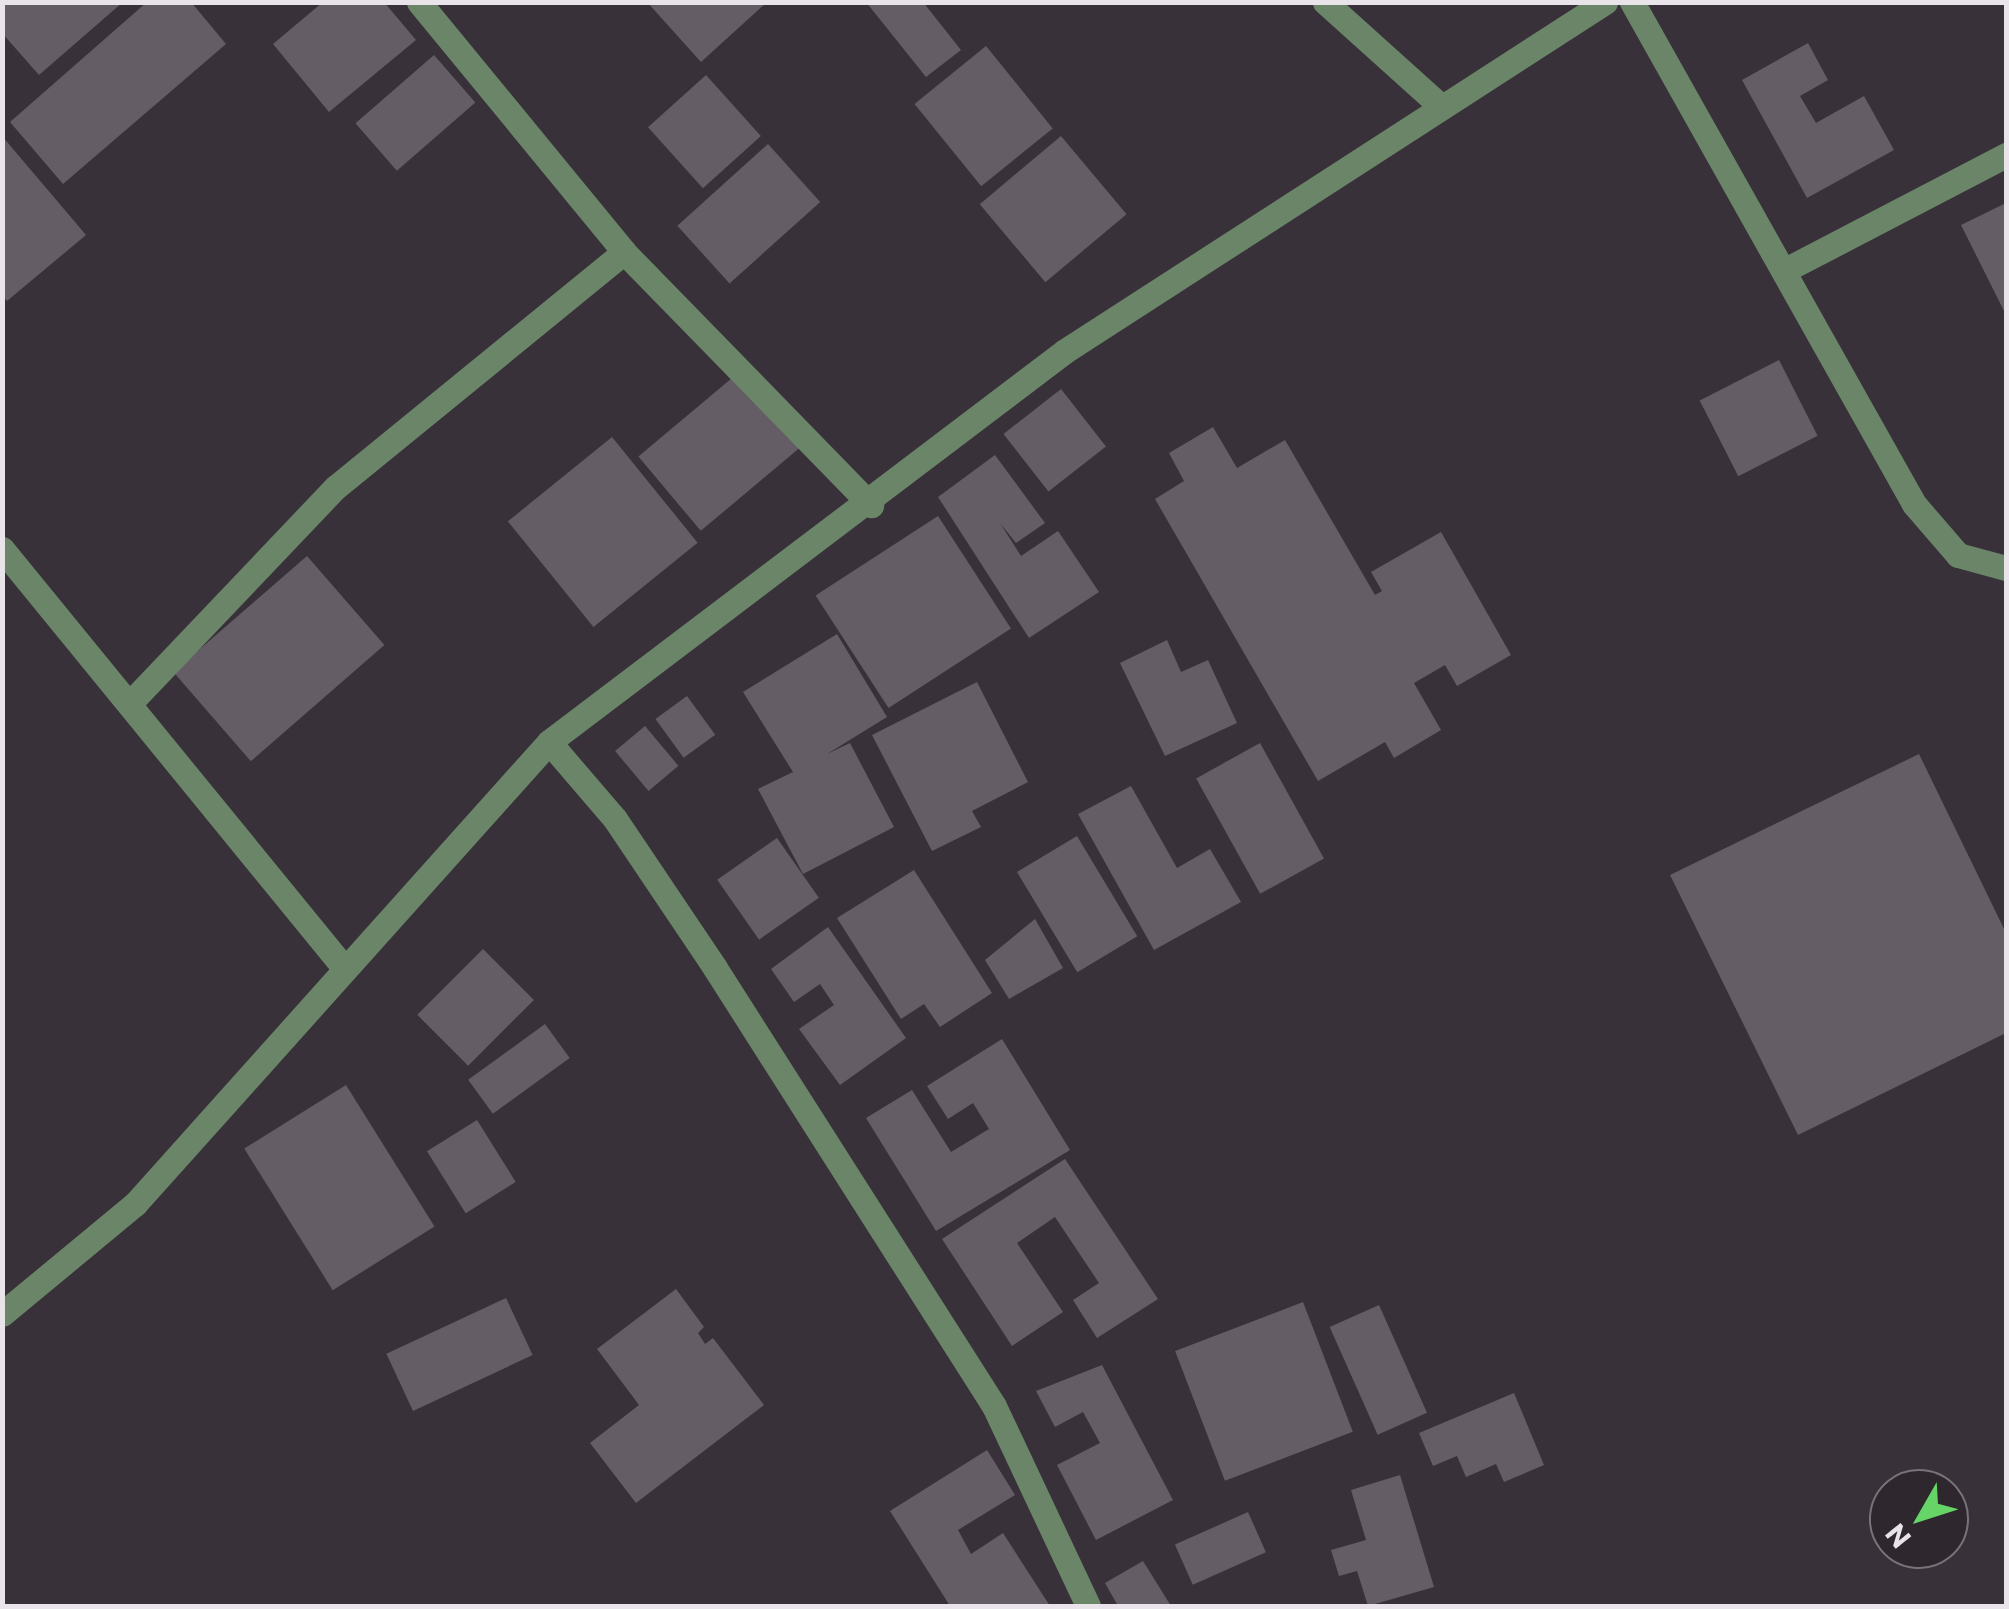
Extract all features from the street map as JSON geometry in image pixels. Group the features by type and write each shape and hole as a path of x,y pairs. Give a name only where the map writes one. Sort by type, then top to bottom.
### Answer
{"street":[{"path":"420,2 624,252 871,505"},
{"path":"1325,2 1437,103"},
{"path":"2,1314 135,1204 258,1075 341,964 549,742 871,505 1064,351 1437,103 1605,2"},
{"path":"1632,2 1789,268 1914,504 1958,556 2006,568"},
{"path":"1789,268 2006,155"},
{"path":"131,702 336,487 624,252"},
{"path":"2,550 131,702 341,964"},
{"path":"549,742 615,820 704,952 994,1406 1088,1606"}],"building":[{"path":"2,2 123,2 39,75 2,33"},
{"path":"147,2 191,2 226,44 63,184 10,122"},
{"path":"323,2 384,2 416,40 329,112 273,44"},
{"path":"647,2 767,2 701,62"},
{"path":"866,2 923,2 961,50 926,77"},
{"path":"1808,43 1828,80 1800,96 1816,123 1864,96 1894,150 1807,198 1742,80"},
{"path":"986,46 1053,128 981,186 915,104"},
{"path":"434,55 475,103 397,171 356,123"},
{"path":"706,75 761,136 703,188 648,127"},
{"path":"2,136 86,235 7,301 2,295"},
{"path":"1061,136 1127,214 1045,282 980,204"},
{"path":"768,144 820,202 730,284 677,226"},
{"path":"2006,203 2006,315 1961,225"},
{"path":"1779,360 1818,436 1738,476 1700,400"},
{"path":"738,373 800,447 701,531 638,457"},
{"path":"1061,389 1106,447 1048,491 1003,434"},
{"path":"1213,427 1237,468 1285,440 1375,595 1382,591 1371,572 1441,532 1511,655 1457,686 1445,665 1414,683 1441,730 1394,758 1385,742 1318,781 1155,499 1184,481 1169,453"},
{"path":"612,437 698,543 593,627 508,521"},
{"path":"995,455 1045,523 1016,543 1000,523 1021,556 1058,531 1099,592 1029,638 938,497"},
{"path":"938,516 1011,628 889,708 816,596"},
{"path":"307,556 384,645 251,761 173,672"},
{"path":"837,634 887,717 827,754 850,743 894,827 803,874 758,789 793,772 743,692"},
{"path":"1167,640 1181,672 1208,660 1237,723 1165,756 1120,663"},
{"path":"977,682 1028,782 972,811 981,827 932,851 872,735"},
{"path":"687,696 715,735 684,758 655,719"},
{"path":"645,726 678,766 649,791 615,751"},
{"path":"1260,743 1324,858 1260,894 1196,778"},
{"path":"1919,754 2006,933 2006,1033 1798,1135 1670,875"},
{"path":"1131,786 1177,868 1210,849 1241,902 1154,950 1078,814"},
{"path":"1077,836 1137,936 1077,972 1017,872"},
{"path":"777,838 819,898 759,940 717,880"},
{"path":"914,870 992,993 940,1027 924,1004 901,1019 837,918"},
{"path":"1035,919 1063,968 1009,999 985,960"},
{"path":"828,927 906,1038 840,1085 799,1029 834,1005 820,984 794,1002 771,969"},
{"path":"483,949 534,1000 468,1066 417,1015"},
{"path":"545,1024 570,1058 493,1114 468,1080"},
{"path":"1002,1039 1070,1150 936,1231 866,1118 912,1090 951,1152 989,1129 973,1103 948,1119 927,1086"},
{"path":"346,1085 434,1227 333,1290 244,1149"},
{"path":"477,1120 516,1182 466,1213 427,1151"},
{"path":"1065,1159 1158,1299 1097,1338 1073,1300 1099,1283 1055,1217 1017,1243 1063,1312 1012,1346 942,1239"},
{"path":"676,1289 704,1327 698,1333 705,1344 713,1338 764,1405 636,1503 590,1443 639,1405 597,1349"},
{"path":"506,1298 533,1355 413,1411 386,1354"},
{"path":"1303,1302 1353,1432 1225,1481 1175,1351"},
{"path":"1379,1305 1427,1413 1378,1435 1330,1327"},
{"path":"1102,1365 1173,1500 1096,1540 1057,1465 1100,1443 1083,1412 1055,1427 1036,1391"},
{"path":"1514,1393 1544,1465 1504,1482 1496,1464 1466,1477 1457,1456 1433,1466 1419,1433"},
{"path":"987,1450 1015,1495 958,1530 971,1554 1003,1533 1050,1606 950,1606 890,1511"},
{"path":"1400,1475 1434,1587 1368,1606 1357,1571 1339,1576 1331,1550 1366,1540 1351,1490"},
{"path":"1248,1512 1266,1552 1193,1585 1175,1545"},
{"path":"1143,1561 1171,1606 1118,1606 1105,1583"}]}
